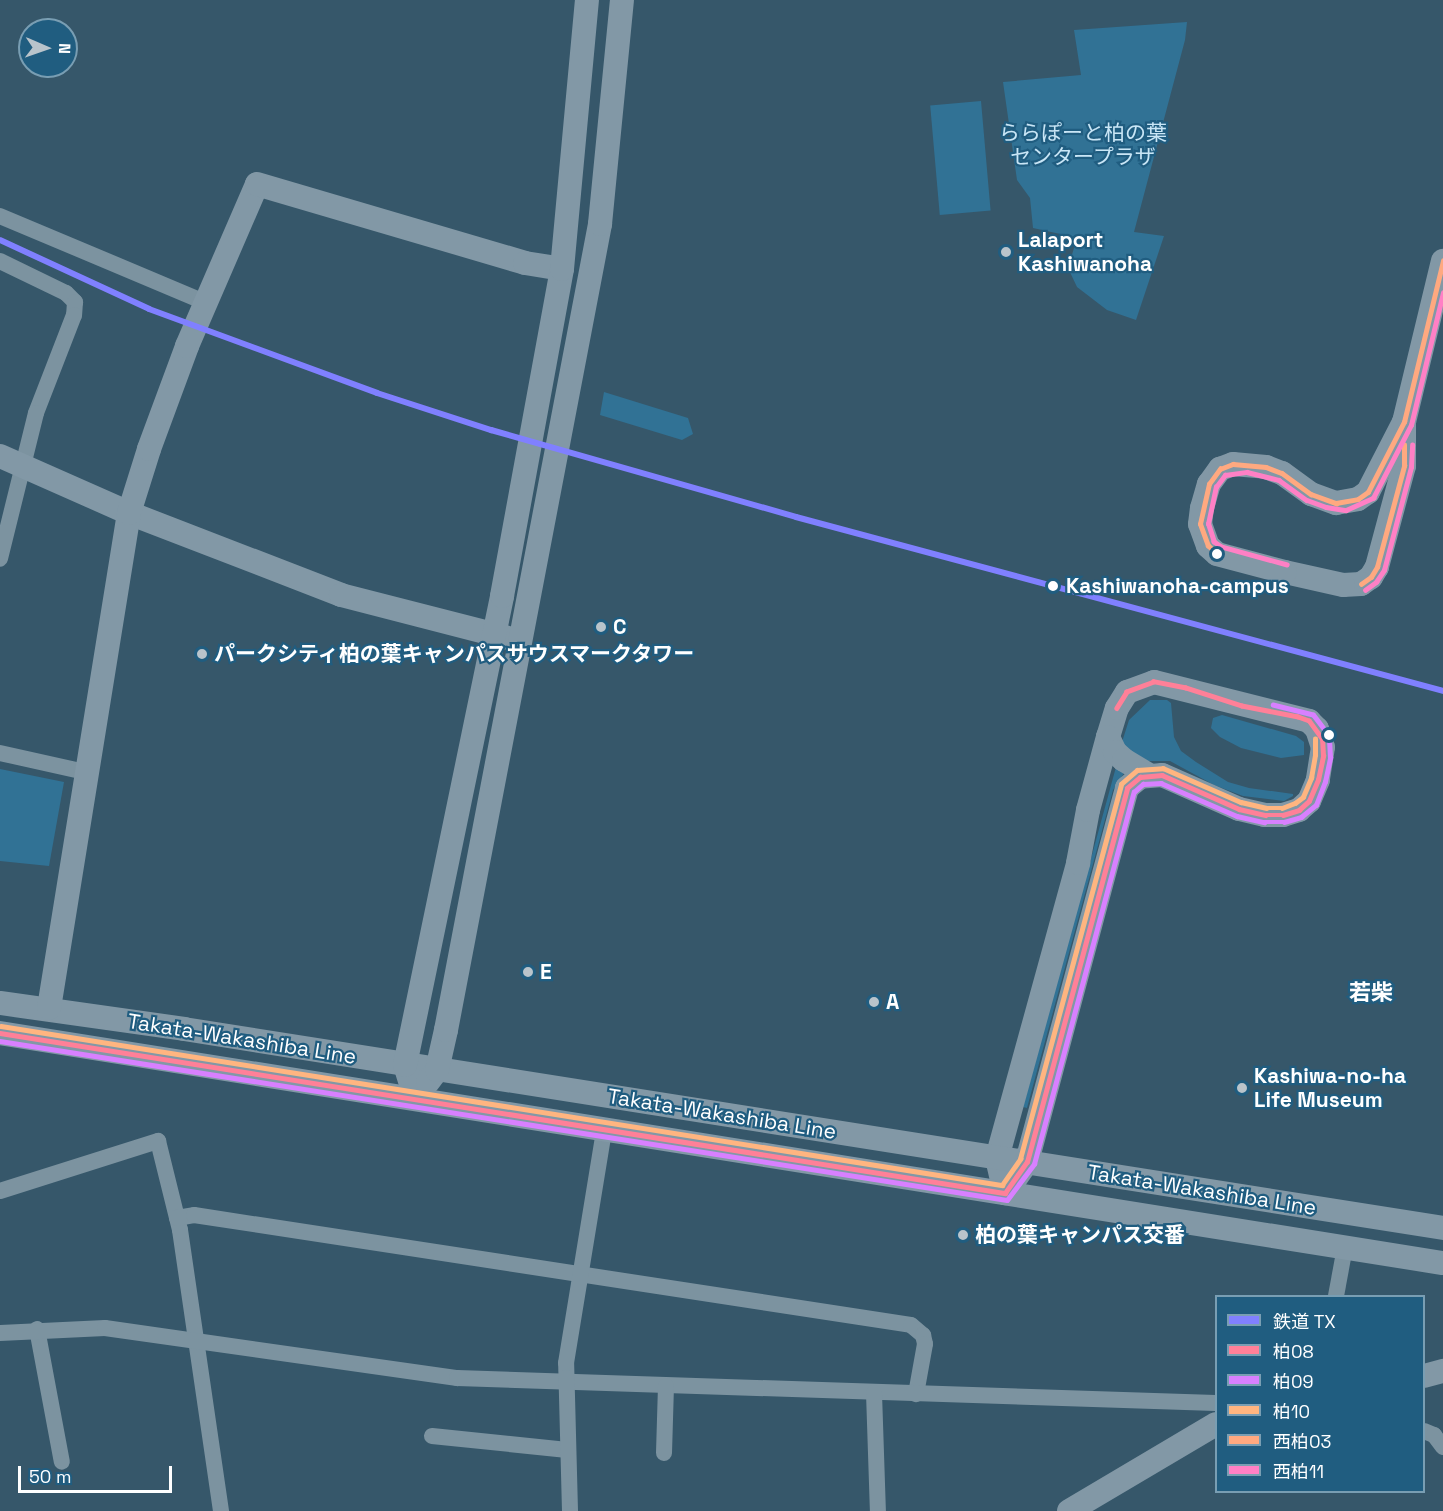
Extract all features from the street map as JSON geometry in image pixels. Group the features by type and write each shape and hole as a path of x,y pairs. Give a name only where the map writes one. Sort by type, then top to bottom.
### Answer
{"street":[{"path":"415,1100 405,1065 494,635 562,269 587,0"},
{"path":"415,1100 437,1070 600,224 622,0"},
{"path":"50,1008 129,513 148,449 256,184 305,196 525,263 562,269"},
{"path":"0,216 206,302"},
{"path":"0,261 66,293 75,302 74,315 36,413 0,559"},
{"path":"1404,422 1404,466 1377,567 1371,577 1361,584 1342,585 1285,572 1217,554 1208,546 1200,524 1209,484 1220,469 1233,464 1266,467 1282,473 1311,494 1344,503 1368,492 1404,422 1443,261"},
{"path":"0,456 129,513 341,594 494,635 521,640"},
{"path":"1005,1194 997,1158 1078,863 1088,810 1108,737 1117,708 1127,692 1154,682 1186,688 1242,706 1299,717 1309,721 1322,739 1323,756 1318,780 1309,801 1299,810 1283,815 1265,815 1239,809 1173,778 1149,775 1124,760 1116,752 1108,737"},
{"path":"0,753 86,772"},
{"path":"1005,1194 1027,1162 1124,795 1133,782 1149,775"},
{"name":"Takata-Wakashiba Line","path":"0,1003 50,1008 1443,1228"},
{"name":"Takata-Wakashiba Line","path":"0,1033 1443,1263"},
{"path":"570,1511 565,1384 580,1274 604,1130"},
{"path":"0,1191 158,1141 177,1218 221,1511"},
{"path":"177,1218 194,1215 911,1325 923,1335 925,1344 916,1394"},
{"path":"1336,1295 1345,1247"},
{"path":"0,1333 37,1329 105,1328 457,1378 565,1384 1215,1403"},
{"path":"37,1329 62,1462"},
{"path":"1425,1376 1443,1371"},
{"path":"664,1453 666,1386"},
{"path":"874,1393 878,1511"},
{"path":"1069,1511 1215,1425"},
{"path":"1425,1431 1434,1435 1443,1447"},
{"path":"432,1436 567,1450"}],"green space":[{"name":"ららぽーと柏の葉 センタープラザ","path":"1187,22 1185,40 1134,232 1164,236 1136,320 1107,310 1077,287 1068,268 1074,248 1083,239 1033,228 1030,198 1017,180 1003,82 1081,75 1074,30"},
{"path":"981,101 991,211 940,215 930,105"},
{"path":"604,392 688,418 693,434 682,440 600,415"},
{"path":"1150,700 1167,700 1171,703 1174,737 1181,751 1196,762 1228,782 1249,788 1293,794 1293,796 1284,801 1243,796 1214,785 1170,761 1145,761 1124,749 1122,742 1129,720"},
{"path":"1222,715 1296,736 1304,742 1304,755 1281,758 1241,748 1220,737 1211,728 1213,718"},
{"path":"1116,767 1126,770 1113,790 1027,1108 1023,1107"},
{"path":"0,769 64,782 49,866 0,861"}],"rail line":[{"name":"TX","path":"0,240 149,309 377,393 491,430 796,517 1443,691"}],"transit line":[{"name":"西柏03","path":"1217,554 1208,546 1200,524 1209,484 1220,469 1233,464 1266,467 1282,473 1311,494 1336,503 1358,499 1368,492 1404,422 1443,261"},
{"name":"西柏11","path":"1287,565 1221,547 1214,542 1208,524 1216,487 1225,475 1247,472 1279,480 1307,500 1326,507 1346,510 1373,498 1411,425 1443,293"},
{"name":"西柏03","path":"1361,584 1371,577 1377,567 1404,466 1404,445"},
{"name":"西柏11","path":"1365,590 1376,582 1384,570 1411,467 1412,445"},
{"name":"柏08","path":"1005,1193 1027,1162 1127,788 1140,777 1162,775 1239,809 1265,815 1283,815 1299,810 1309,801 1318,780 1323,756 1322,739 1309,721 1298,717 1242,706 1186,688 1154,682 1127,692 1117,708"},
{"name":"柏09","path":"0,1041 1007,1200 1034,1164 1134,792 1143,784 1161,783 1237,816 1264,822 1284,822 1301,817 1316,805 1325,782 1330,758 1329,736 1313,715 1273,705"},
{"name":"柏10","path":"1,1026 1002,1185 1020,1159 1121,784 1137,770 1163,768 1241,802 1266,808 1282,808 1303,797 1311,778 1315,739"},
{"name":"柏08","path":"0,1033 1005,1193"}],"place":[{"name":"Lalaport Kashiwanoha","path":"1006,252"},
{"name":"Kashiwanoha-campus","path":"1053,586"},
{"name":"C","path":"601,627"},
{"name":"パークシティ柏の葉キャンパスサウスマークタワー","path":"202,654"},
{"name":"E","path":"528,972"},
{"name":"A","path":"874,1002"},
{"name":"Kashiwa-no-ha Life Museum","path":"1242,1088"},
{"name":"柏の葉キャンパス交番","path":"963,1235"}],"district":[{"name":"若柴","path":"1371,993"}]}
